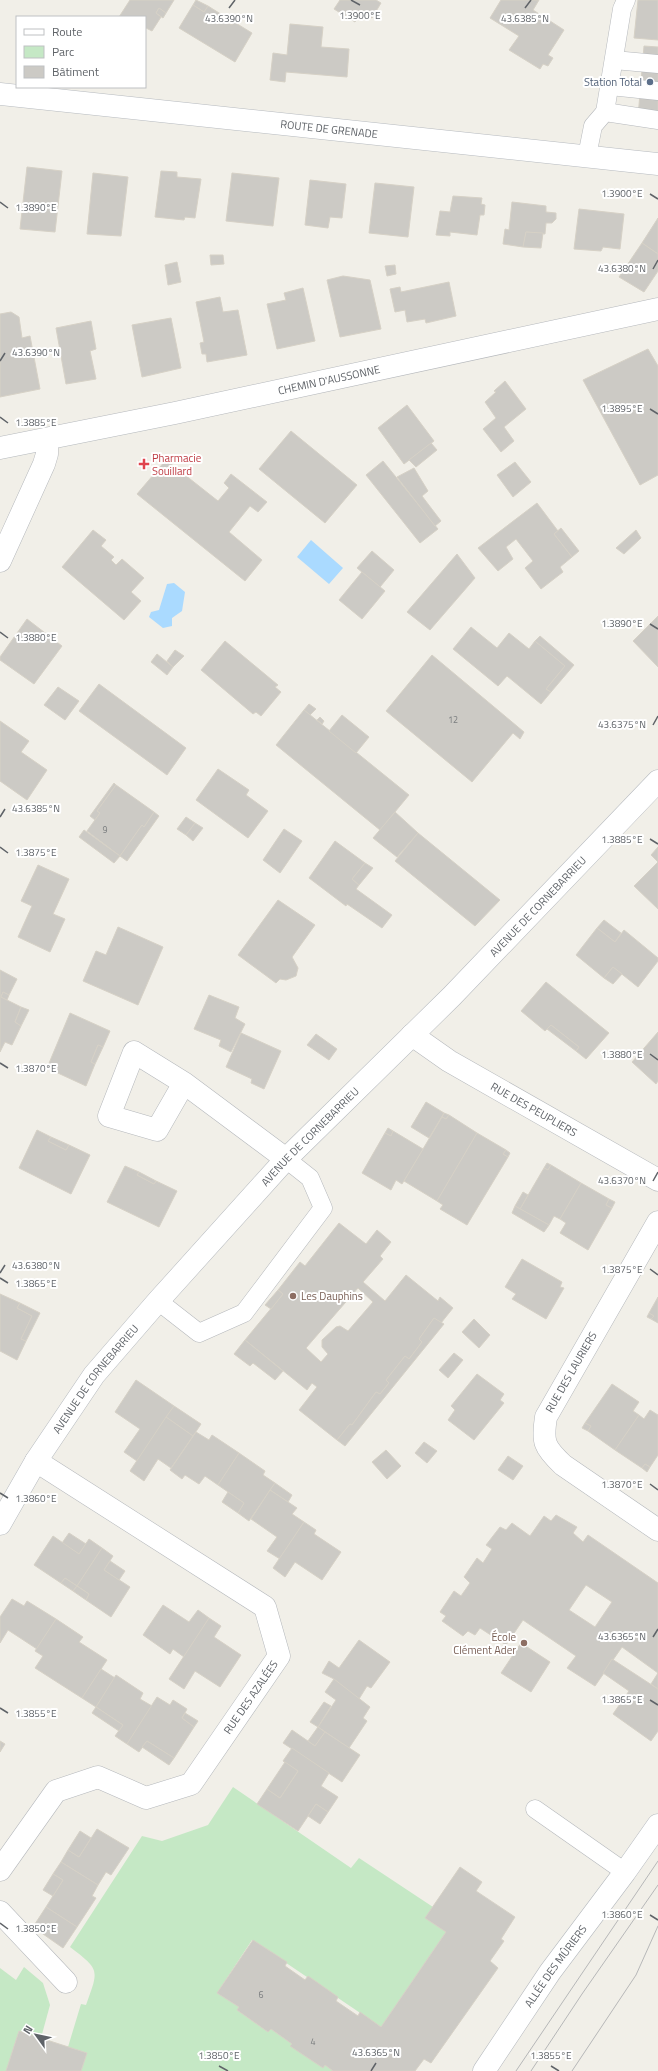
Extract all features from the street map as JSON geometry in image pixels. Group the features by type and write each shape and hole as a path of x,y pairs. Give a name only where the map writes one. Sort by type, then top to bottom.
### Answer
{"street":[{"name":"ROUTE DE GRENADE","path":"0,94 658,164"},
{"name":"CHEMIN D'AUSSONNE","path":"0,448 175,413 658,309"},
{"path":"0,561 44,464 47,454 47,439"},
{"name":"AVENUE DE CORNEBARRIEU","path":"0,1524 36,1461 94,1376 158,1301 286,1159 452,996 658,781"},
{"name":"RUE DES PEUPLIERS","path":"412,1035 449,1061 658,1180"},
{"path":"184,1083 286,1159"},
{"name":"RUE DES LAURIERS","path":"658,1222 546,1416 543,1436 550,1452 563,1465 658,1530"},
{"name":"RUE DES AZALÉES","path":"0,1870 56,1791 98,1777 146,1798 192,1784 278,1656 265,1607 36,1461"},
{"name":"ALLÉE DES MÛRIERS","path":"484,2071 550,1972 625,1872 658,1825"},
{"path":"0,1912 66,1982"}],"lane":[{"path":"587,156 593,126 605,112 622,9 626,0"},
{"path":"614,60 658,64"},
{"path":"610,86 658,91"},
{"path":"605,112 658,120"},
{"path":"158,1301 199,1333 244,1313 323,1208 310,1178 286,1159"},
{"path":"535,1808 625,1872"}],"green space":[{"path":"233,1787 351,1868 359,1858 433,1907 425,1918 446,1932 381,2027 252,1940 217,1993 239,2007 237,2010 268,2032 271,2029 292,2044 291,2046 323,2068 325,2065 333,2071 81,2071 87,2053 68,2047 81,2004 86,2005 95,1977 92,1966 70,1947 142,1836 162,1841 208,1825"},
{"path":"24,1967 43,1983 50,2005 41,2038 19,2031 6,2071 0,2071 0,1968 16,1980"}],"water":[{"path":"311,540 343,568 329,584 297,557"},
{"path":"174,583 185,592 182,611 172,618 172,626 163,628 149,617 151,612 159,610 167,584"}],"building":[{"path":"130,0 174,0 166,13 159,8 156,13 161,17 152,31 146,28 146,16 120,16"},
{"path":"196,0 208,6 204,12 193,5"},
{"path":"340,0 376,0 381,3 372,18 361,11 355,22 334,9"},
{"path":"501,0 539,0 533,10 564,30 548,55 553,58 548,66 543,64 540,69 509,50 519,36 490,18"},
{"path":"638,0 658,0 658,40 634,38"},
{"path":"193,5 204,12 208,6 227,18 225,21 232,25 234,22 252,33 235,62 179,28"},
{"path":"159,8 166,13 163,18 156,13"},
{"path":"227,18 234,22 232,25 225,21"},
{"path":"290,24 323,27 321,47 349,49 347,77 286,72 285,82 270,80 273,53 287,55"},
{"name":"Station Total","path":"644,46 658,47 658,119 638,117"},
{"path":"27,167 62,171 55,232 20,229"},
{"path":"161,171 177,172 177,177 201,179 195,218 185,217 184,220 155,217"},
{"path":"93,173 128,177 121,236 87,234"},
{"path":"232,173 279,178 273,226 226,221"},
{"path":"310,180 346,184 342,218 330,217 328,228 305,225"},
{"path":"375,183 414,187 408,237 369,233"},
{"path":"453,196 482,198 481,204 485,205 484,215 480,215 477,235 450,232 450,236 436,235 440,211 450,212"},
{"path":"512,202 546,206 546,212 556,213 556,219 552,223 546,223 545,234 526,232 523,247 503,244 505,229 509,230"},
{"path":"579,209 624,214 620,249 603,247 601,251 574,249"},
{"path":"658,218 658,254 642,243"},
{"path":"526,232 543,233 541,248 523,247"},
{"path":"642,243 658,254 658,271 644,292 619,277"},
{"path":"210,255 223,255 224,264 211,265"},
{"path":"177,262 181,282 168,285 165,265"},
{"path":"395,265 396,274 387,276 385,266"},
{"path":"343,276 370,280 381,329 340,337 327,280"},
{"path":"449,282 456,316 426,323 425,319 407,322 405,310 395,312 390,289 400,287 401,292"},
{"path":"303,288 315,341 277,349 267,304 286,300 284,293"},
{"path":"220,297 223,312 238,310 247,355 207,362 206,354 202,354 200,343 204,342 196,302"},
{"path":"11,312 19,317 22,338 30,336 40,389 0,397 0,314"},
{"path":"171,318 181,368 142,377 132,325"},
{"path":"91,321 96,349 90,351 96,379 66,384 56,328"},
{"path":"648,349 658,366 658,475 640,485 583,380"},
{"path":"505,381 526,409 504,427 514,441 501,452 483,429 496,418 485,402"},
{"path":"407,405 434,441 404,464 378,428"},
{"path":"291,431 357,485 325,523 259,469"},
{"path":"431,443 437,450 416,467 409,460"},
{"path":"166,460 218,501 229,488 224,483 231,474 267,502 258,512 250,506 229,532 262,560 245,581 137,494"},
{"path":"383,461 438,529 420,543 366,475"},
{"path":"515,462 531,482 513,497 497,475"},
{"path":"414,468 428,491 422,496 441,521 435,526 397,477"},
{"path":"537,503 558,531 554,534 572,557 560,567 563,572 541,589 525,568 533,561 516,539 506,547 513,559 498,571 478,548"},
{"path":"561,528 579,551 572,557 554,534"},
{"path":"93,530 106,540 101,546 114,557 111,560 116,565 122,559 144,578 131,592 141,601 124,620 62,567"},
{"path":"636,530 641,538 624,554 616,548"},
{"path":"372,551 394,570 380,587 357,568"},
{"path":"457,554 475,578 430,630 407,612"},
{"path":"362,572 385,591 362,619 339,600"},
{"path":"658,616 658,667 633,641"},
{"path":"27,619 62,646 34,684 0,660 0,657"},
{"path":"471,627 497,648 509,633 529,649 535,641 565,666 546,689 551,692 541,704 507,676 498,686 453,649"},
{"path":"540,636 574,665 551,692 546,689 565,666 535,641"},
{"path":"225,641 278,685 275,687 281,692 261,716 256,712 253,714 201,670"},
{"path":"175,650 184,656 173,667 167,661"},
{"path":"157,654 173,667 167,675 151,662"},
{"path":"432,655 524,732 520,739 513,733 472,782 386,711"},
{"path":"99,684 186,748 167,775 79,711"},
{"path":"58,687 79,701 65,720 44,705"},
{"path":"309,704 316,709 310,715 304,710"},
{"path":"304,710 409,795 380,830 276,745"},
{"path":"342,715 369,737 356,753 329,731"},
{"path":"320,717 324,721 322,724 317,720"},
{"path":"0,721 29,741 21,752 47,770 27,800 0,781"},
{"path":"218,769 249,790 246,795 268,811 248,838 196,800"},
{"path":"114,783 116,785 97,811 100,813 95,820 90,816"},
{"path":"116,785 154,812 144,827 142,825 120,856 87,831 100,813 97,811"},
{"path":"154,812 159,816 127,861 120,856 142,825 144,827"},
{"path":"395,812 418,833 397,857 373,838"},
{"path":"186,817 195,823 186,835 177,829"},
{"path":"195,823 203,828 193,841 186,835"},
{"path":"284,829 302,841 280,873 263,860"},
{"path":"84,830 120,856 114,863 79,837"},
{"path":"418,833 500,900 475,926 395,861"},
{"path":"335,841 365,863 352,879 359,885 356,889 392,915 382,928 347,904 346,906 309,878"},
{"path":"658,847 658,862 651,855"},
{"path":"658,862 658,909 634,886"},
{"path":"365,863 373,868 359,885 352,879"},
{"path":"38,865 69,879 53,914 65,919 50,952 18,937 32,906 21,901"},
{"path":"278,900 315,925 292,957 298,968 296,976 286,980 280,979 276,983 238,955"},
{"path":"604,920 621,933 615,942 597,928"},
{"path":"118,927 163,947 138,1005 83,981 96,951 106,955"},
{"path":"597,928 615,942 624,930 658,958 658,961 638,987 613,967 604,978 576,955"},
{"path":"613,967 622,974 613,984 604,978"},
{"path":"0,970 17,979 9,995 3,992 1,997 21,1007 15,1022 21,1026 12,1045 5,1042 0,1052"},
{"path":"546,982 609,1033 586,1059 576,1051 579,1047 551,1025 545,1031 521,1011"},
{"path":"3,992 9,995 7,1000 1,997"},
{"path":"209,995 239,1007 235,1018 245,1024 231,1052 219,1046 221,1040 194,1029"},
{"path":"21,1007 29,1010 21,1026 15,1022"},
{"path":"70,1013 110,1031 103,1047 98,1045 91,1062 95,1064 86,1086 47,1068"},
{"path":"551,1025 579,1047 576,1051 547,1029"},
{"path":"658,1032 658,1081 656,1084 632,1062"},
{"path":"241,1033 281,1051 264,1089 251,1083 252,1079 226,1067"},
{"path":"316,1034 337,1049 329,1060 307,1045"},
{"path":"98,1045 103,1047 95,1064 91,1062"},
{"path":"426,1102 444,1113 429,1138 411,1127"},
{"path":"444,1113 449,1115 446,1119 442,1117"},
{"path":"449,1115 477,1133 437,1201 404,1181 442,1117 446,1119"},
{"path":"388,1128 393,1131 391,1136 385,1133"},
{"path":"37,1130 51,1137 48,1141 66,1150 69,1145 90,1155 71,1194 19,1168"},
{"path":"393,1131 423,1149 402,1184 396,1180 391,1190 362,1173 385,1133 391,1136"},
{"path":"477,1133 506,1150 503,1154 508,1157 467,1225 440,1209 443,1205 437,1201"},
{"path":"51,1137 69,1145 66,1150 48,1141"},
{"path":"506,1150 510,1153 508,1157 503,1154"},
{"path":"547,1163 551,1165 548,1170 544,1168"},
{"path":"551,1165 581,1183 560,1219 554,1216 549,1225 520,1209 544,1168 548,1170"},
{"path":"125,1166 139,1172 137,1175 154,1184 156,1181 177,1191 159,1227 107,1202"},
{"path":"139,1172 156,1181 154,1184 137,1175"},
{"path":"581,1183 609,1199 606,1205 612,1208 588,1250 560,1233 566,1223 560,1219"},
{"path":"523,1192 528,1195 520,1209 515,1206"},
{"path":"609,1199 615,1202 612,1208 606,1205"},
{"path":"515,1206 549,1225 544,1232 512,1213"},
{"path":"339,1223 366,1244 377,1230 391,1242 380,1256 383,1259 363,1282 385,1301 406,1275 438,1301 440,1297 453,1308 441,1323 434,1318 419,1339 422,1342 409,1359 405,1356 386,1380 389,1383 380,1394 376,1392 352,1425 350,1424 337,1440 299,1410 317,1387 312,1383 307,1390 245,1340 283,1294 278,1290 300,1262 305,1266","holes":["358,1288 373,1302 348,1331 340,1326 336,1327 322,1340 322,1347 328,1354 321,1362 306,1348"]},
{"path":"522,1259 562,1282 560,1287 564,1288 546,1319 512,1299 516,1294 505,1287"},
{"path":"278,1290 283,1294 271,1309 265,1305"},
{"path":"0,1294 20,1303 17,1308 32,1316 21,1339 26,1341 17,1360 0,1351"},
{"path":"658,1297 658,1323 651,1319 654,1316 649,1313"},
{"path":"20,1303 40,1313 26,1341 21,1339 32,1316 17,1308"},
{"path":"649,1313 654,1316 651,1319 647,1317"},
{"path":"434,1318 444,1324 345,1446 337,1440 350,1424 352,1425 376,1392 380,1394 389,1383 386,1380 405,1356 409,1359 422,1342 419,1339"},
{"path":"474,1319 490,1335 479,1348 462,1332"},
{"path":"245,1340 283,1371 275,1380 253,1363 250,1366 234,1354"},
{"path":"454,1353 463,1360 448,1378 439,1370"},
{"path":"477,1374 504,1394 500,1400 504,1403 474,1440 448,1420 455,1410 451,1406"},
{"path":"136,1380 174,1406 137,1461 124,1452 140,1429 115,1412"},
{"path":"612,1384 639,1402 633,1411 639,1415 615,1450 588,1431 591,1426 585,1423"},
{"path":"174,1406 201,1424 193,1436 166,1417"},
{"path":"650,1410 658,1415 658,1455 650,1467 645,1464 642,1468 615,1450 639,1415 644,1419"},
{"path":"166,1417 193,1436 171,1468 158,1459 144,1481 130,1471"},
{"path":"585,1423 591,1426 588,1431 582,1428"},
{"path":"196,1432 209,1440 212,1435 239,1453 218,1485 205,1476 199,1484 185,1475 182,1479 170,1470"},
{"path":"424,1442 437,1451 427,1463 415,1453"},
{"path":"386,1450 401,1466 387,1479 372,1462"},
{"path":"239,1453 265,1471 263,1475 275,1483 249,1521 238,1513 244,1503 218,1485"},
{"path":"508,1456 523,1466 513,1480 498,1470"},
{"path":"645,1464 650,1467 647,1472 642,1468"},
{"path":"275,1483 292,1495 288,1502 270,1490"},
{"path":"270,1490 297,1508 292,1514 304,1522 280,1559 267,1551 277,1537 251,1519"},
{"path":"228,1492 244,1503 238,1513 222,1502"},
{"path":"556,1515 577,1527 573,1533 583,1542 588,1535 658,1583 658,1673 622,1647 595,1686 567,1668 576,1656 523,1620 506,1645 480,1628 475,1635 468,1631 463,1636 442,1621 446,1616 440,1612 454,1591 461,1596 470,1583 464,1577 477,1558 483,1563 492,1549 486,1545 500,1527 506,1530 512,1523 530,1536 544,1516 551,1521","holes":["586,1585 612,1602 595,1627 569,1610"]},
{"path":"304,1522 316,1530 314,1534 341,1552 322,1580 295,1562 285,1577 273,1568"},
{"path":"69,1533 86,1544 79,1554 62,1543"},
{"path":"53,1536 79,1554 89,1539 102,1548 77,1586 65,1578 61,1583 34,1565"},
{"path":"102,1548 113,1556 104,1570 130,1587 111,1617 86,1600 89,1594 77,1586"},
{"path":"110,1561 125,1571 119,1580 104,1570"},
{"path":"65,1578 77,1586 73,1591 61,1583"},
{"path":"77,1586 89,1594 86,1600 73,1591"},
{"path":"12,1599 24,1606 27,1601 56,1619 37,1649 8,1630 0,1643 0,1617"},
{"path":"163,1605 189,1622 198,1610 209,1618 184,1657 173,1649 170,1654 143,1635"},
{"path":"209,1618 221,1626 214,1637 241,1655 220,1687 195,1671 184,1689 169,1679"},
{"path":"56,1619 83,1637 79,1642 107,1660 82,1698 35,1668 43,1656 35,1651"},
{"path":"359,1640 390,1662 371,1688 367,1686 359,1699 334,1679 322,1673 329,1661 339,1668"},
{"path":"521,1643 550,1662 531,1692 501,1673"},
{"path":"612,1659 658,1689 658,1731 651,1741 613,1714 629,1691 603,1673"},
{"path":"101,1669 115,1678 96,1707 82,1698"},
{"path":"658,1673 658,1689 651,1684"},
{"path":"116,1675 143,1693 140,1699 152,1706 127,1744 115,1736 123,1725 96,1707"},
{"path":"334,1679 370,1707 363,1718 367,1721 349,1748 318,1727 336,1700 325,1692"},
{"path":"157,1697 170,1705 173,1700 187,1709 182,1718 194,1727 174,1758 147,1741 139,1752 127,1744"},
{"path":"324,1702 331,1706 318,1727 310,1722"},
{"path":"96,1707 123,1725 119,1731 92,1713"},
{"path":"185,1713 198,1721 194,1727 182,1718"},
{"path":"318,1727 325,1732 315,1746 308,1741"},
{"path":"292,1730 315,1746 325,1732 360,1755 342,1782 283,1743"},
{"path":"0,1741 5,1744 0,1752"},
{"path":"147,1741 174,1758 169,1765 142,1747"},
{"path":"292,1748 329,1773 321,1786 338,1797 328,1812 316,1804 298,1831 257,1804 267,1789 280,1798 298,1771 283,1761"},
{"path":"285,1762 298,1771 280,1798 267,1789"},
{"path":"316,1804 328,1812 320,1824 308,1816"},
{"path":"97,1829 129,1848 111,1875 106,1872 98,1885 61,1862 68,1850 79,1857"},
{"path":"80,1831 91,1838 79,1857 68,1850"},
{"path":"61,1862 98,1885 92,1896 96,1898 77,1927 46,1907 63,1880 53,1874"},
{"path":"460,1867 482,1882 476,1891 515,1917 501,1939 504,1941 490,1961 498,1968 431,2063 424,2059 415,2071 333,2071 325,2065 323,2068 290,2046 292,2044 271,2029 268,2032 237,2010 239,2007 217,1993 253,1940 287,1962 285,1966 305,1980 308,1976 338,1997 336,2001 358,2016 360,2012 381,2027 446,1932 425,1918"},
{"path":"53,1874 63,1880 53,1896 43,1890"},
{"path":"46,1907 77,1927 63,1948 33,1927"},
{"path":"19,2031 87,2053 81,2071 6,2071"}],"tram line":[{"path":"516,2071 658,1861"},
{"path":"531,2071 582,1994 658,1885"},
{"path":"572,2071 636,1975 658,1926"}],"place":[{"name":"Station Total","path":"650,82"},
{"name":"Pharmacie Souillard","path":"144,464"},
{"name":"Les Dauphins","path":"293,1296"},
{"name":"École Clément Ader","path":"524,1643"}]}
